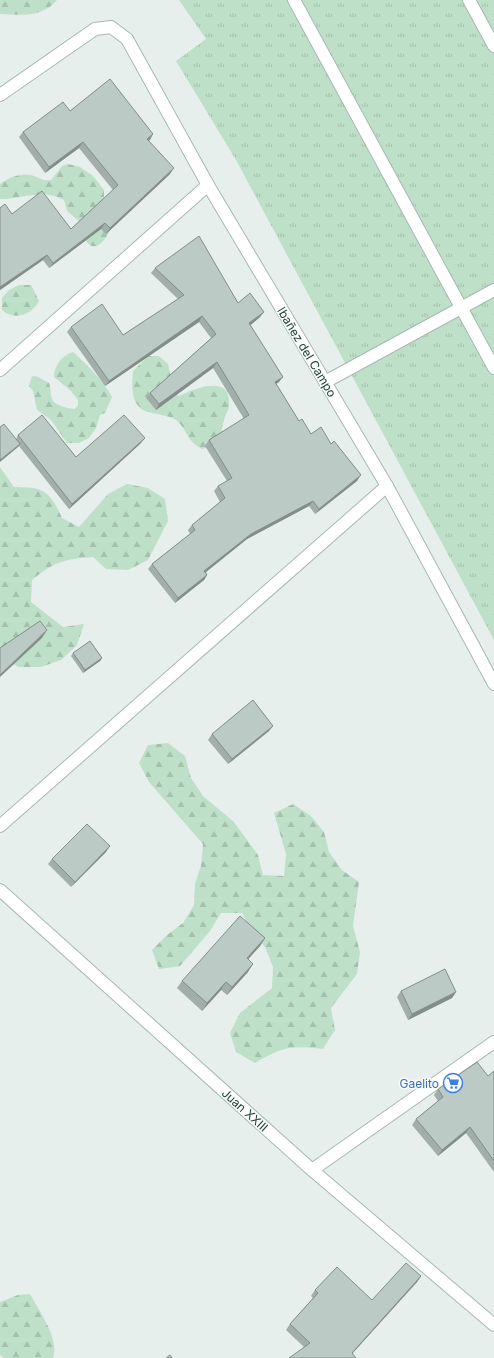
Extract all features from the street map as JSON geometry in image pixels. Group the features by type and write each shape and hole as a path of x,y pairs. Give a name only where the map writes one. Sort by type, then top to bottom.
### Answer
{"street":[{"path":"294,0 494,368"},
{"path":"468,0 494,46"},
{"name":"Ibañez del Campo","path":"0,95 95,29 111,28 127,39 208,185 387,486 494,684"},
{"path":"0,370 208,185"},
{"path":"325,382 494,290"},
{"path":"0,826 387,486"},
{"name":"Juan XXIII","path":"0,890 312,1170 494,1325"},
{"path":"312,1170 494,1042"}],"green space":[{"path":"0,0 57,0 51,6 38,13 16,15 0,14"},
{"path":"179,0 494,0 494,640 236,160 176,61 206,39"},
{"path":"68,164 80,167 93,176 104,190 104,201 114,222 105,238 96,246 91,246 87,242 83,235 81,223 67,211 64,200 49,195 40,194 0,199 0,184 8,179 22,175 31,175 45,180 51,180 62,166"},
{"path":"19,285 31,285 39,301 32,310 17,316 2,310 2,298 9,290"},
{"path":"73,352 95,373 112,397 105,413 100,415 96,428 89,438 79,443 67,443 51,420 37,410 33,391 29,386 32,376 38,377 49,383 53,401 62,406 75,409 78,405 78,400 71,391 54,377 55,369 62,358"},
{"path":"148,356 159,356 168,364 174,393 179,396 202,387 218,386 224,389 228,395 229,407 223,422 220,438 215,444 202,449 196,446 189,439 183,427 173,418 145,411 139,407 134,398 133,392 133,371"},
{"path":"0,467 14,487 32,488 45,492 54,502 62,518 79,527 108,494 127,484 148,488 165,499 168,521 148,560 128,570 106,569 93,557 67,560 53,565 32,580 31,602 63,627 84,624 77,645 61,660 41,667 18,667 0,654"},
{"path":"168,743 185,756 191,778 203,796 234,822 258,855 263,875 284,876 286,854 274,813 293,804 311,816 324,832 329,852 342,870 359,882 353,926 360,952 357,974 331,1008 335,1030 323,1049 303,1047 287,1048 255,1063 236,1052 230,1033 240,1013 272,988 273,967 265,947 252,932 242,913 221,913 210,931 180,966 159,969 152,950 167,935 183,923 194,905 195,884 201,866 203,844 149,782 139,763 148,745"},
{"path":"30,1294 48,1325 54,1342 53,1358 4,1358 0,1355 0,1302 18,1295"}],"building":[{"path":"110,79 153,134 147,139 174,168 110,228 105,223 53,263 47,255 0,287 0,208 5,204 12,214 42,191 71,229 118,185 83,142 49,167 23,132 63,102 70,111"},
{"path":"199,236 238,303 250,293 264,312 249,323 283,377 275,382 299,421 302,419 311,434 321,427 331,444 334,441 361,475 319,509 313,501 251,534 204,571 207,575 178,598 152,564 195,530 192,525 225,498 218,486 232,478 209,440 249,415 217,362 159,404 150,393 216,334 202,316 109,381 71,327 102,304 123,335 184,295 155,268"},
{"path":"42,415 76,457 124,415 145,438 72,504 18,435"},
{"path":"4,424 20,444 0,460 0,427"},
{"path":"40,621 47,630 0,675 0,648"},
{"path":"90,641 102,658 85,670 73,653"},
{"path":"253,700 273,726 232,759 212,734"},
{"path":"87,824 110,846 75,882 52,859"},
{"path":"240,916 265,938 247,958 253,964 232,987 226,982 207,1003 182,981"},
{"path":"445,969 456,992 412,1014 401,991"},
{"path":"477,1062 488,1076 494,1071 494,1161 470,1127 442,1150 416,1119 443,1097 438,1089"},
{"path":"406,1263 421,1276 352,1353 356,1358 289,1358 310,1343 290,1324 318,1293 315,1290 337,1267 372,1300"}],"place":[{"name":"Gaelito","path":"453,1083"}]}
